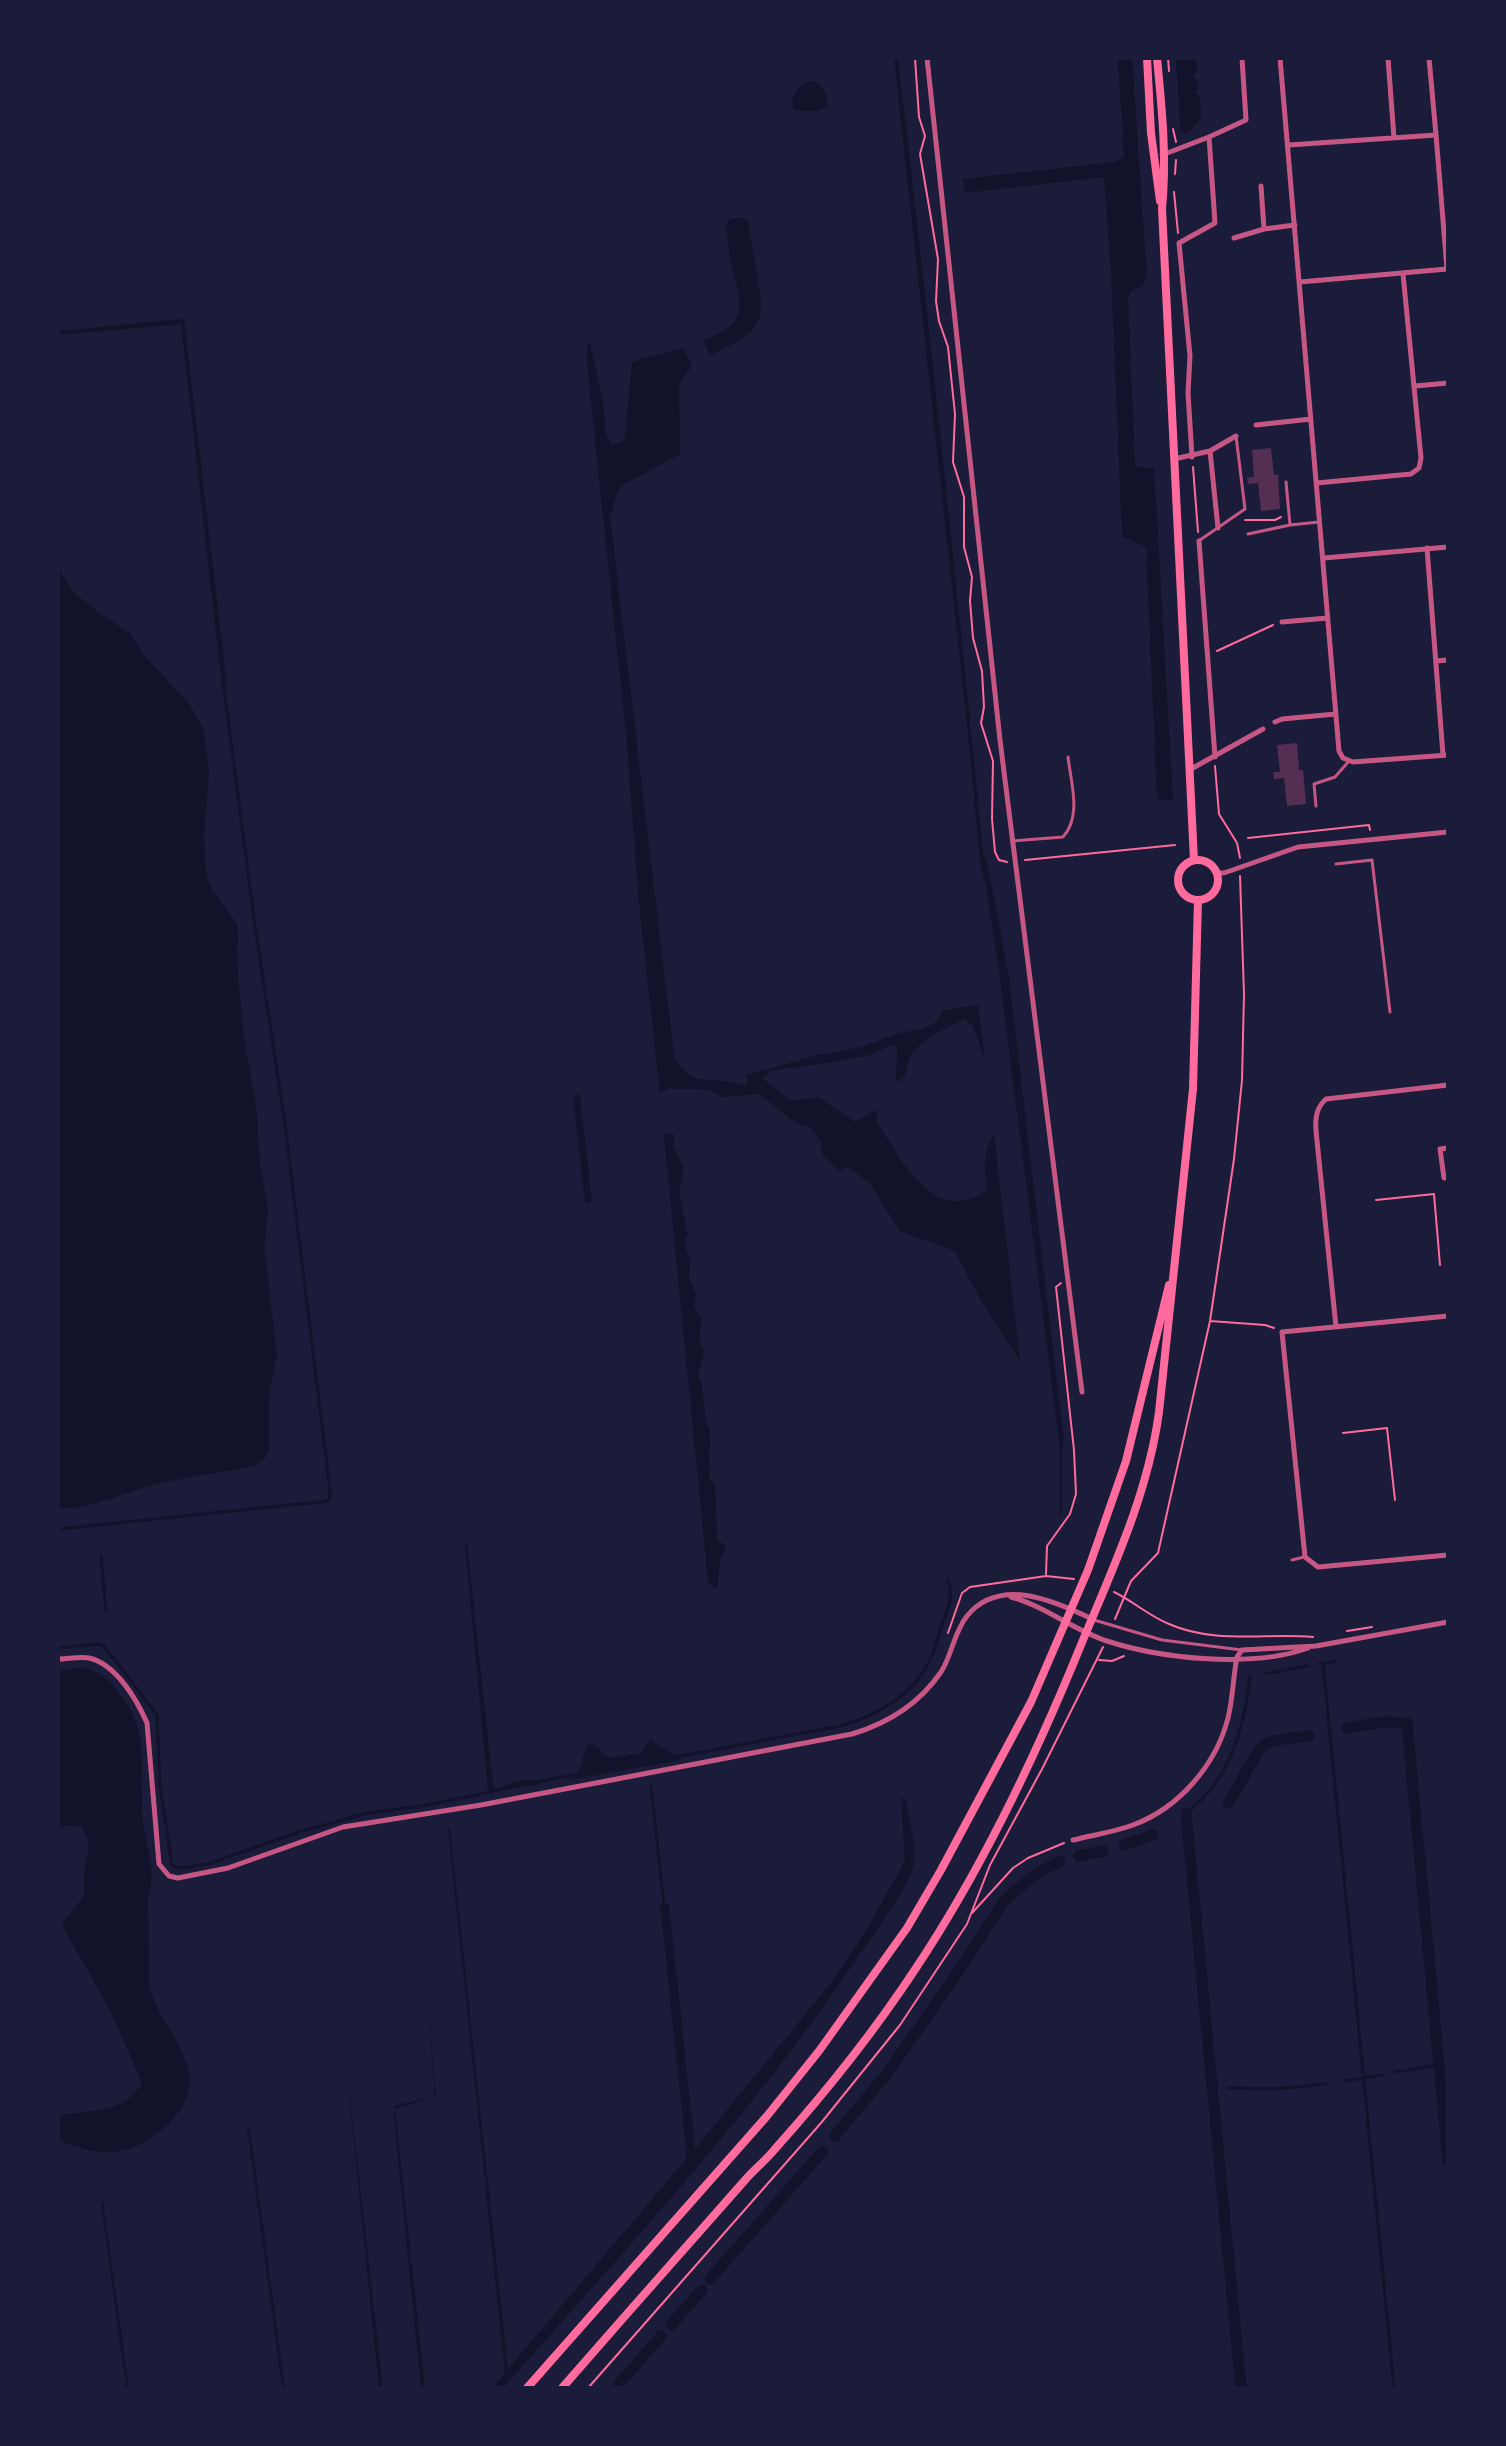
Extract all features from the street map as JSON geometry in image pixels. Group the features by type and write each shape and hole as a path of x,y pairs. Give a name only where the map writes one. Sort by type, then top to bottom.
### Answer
{"main road":[{"path":"1147,58 1153,157 1162,209"},
{"path":"1157,58 1164,154 1162,209 1194,860"},
{"path":"1194,860 1207,862 1216,873 1217,887 1212,894 1198,900 1184,895 1177,882 1181,868 1194,860"},
{"path":"562,2388 804,2116 908,1980 943,1926 985,1849 1093,1620 1153,1453 1193,1089 1198,900"},
{"path":"527,2388 767,2116 865,1990 941,1870 1031,1702 1101,1534 1126,1461 1174,1265"}],"street":[{"path":"927,58 1012,841 1082,1392"},
{"path":"1153,157 1246,120 1242,58"},
{"path":"1280,58 1339,751 1349,761 1446,755 1427,548"},
{"path":"1388,58 1394,138"},
{"path":"1300,282 1448,269 1429,58"},
{"path":"1289,145 1436,135"},
{"path":"1192,457 1188,393 1190,356 1179,243 1215,223 1209,137"},
{"path":"1261,186 1264,229"},
{"path":"1234,238 1264,229 1295,225"},
{"path":"1317,483 1411,474 1419,468 1421,458 1403,274"},
{"path":"1415,386 1448,383"},
{"path":"1256,425 1311,419"},
{"path":"1174,459 1210,451 1236,436"},
{"path":"1210,451 1218,528"},
{"path":"1199,541 1215,757"},
{"path":"1324,558 1448,547"},
{"path":"1282,622 1328,618"},
{"path":"1436,661 1448,660"},
{"path":"1275,722 1336,714"},
{"path":"1190,769 1263,729"},
{"path":"1216,873 1240,868 1298,847 1448,832"},
{"path":"1336,1327 1315,1117 1321,1104 1326,1099 1448,1085"},
{"path":"1448,1148 1440,1149 1444,1178 1448,1178"},
{"path":"1448,1316 1282,1332 1305,1557 1318,1567 1448,1555"},
{"path":"58,1659 87,1658 99,1662 114,1673 142,1711 147,1723 159,1864 169,1876 178,1878 228,1868 343,1827 481,1805 872,1729 906,1709 921,1696 942,1670 967,1616 991,1599 1030,1595 1093,1620"},
{"path":"1010,1596 1106,1641 1236,1663 1448,1622"},
{"path":"1073,1840 1135,1824 1156,1814 1197,1778 1223,1736 1236,1663 1242,1650 1316,1646"}],"lane":[{"path":"1199,541 1245,509 1236,436"},
{"path":"1286,482 1290,525"},
{"path":"1248,534 1320,522"},
{"path":"1012,841 1063,837 1072,828 1074,807 1068,757"},
{"path":"1316,806 1314,784 1335,777 1349,761"},
{"path":"1336,864 1372,860 1390,1012"},
{"path":"1292,1560 1305,1557"},
{"path":"1093,1620 1162,1640 1242,1650"}],"path":[{"path":"915,58 919,117 925,136 920,154 938,259 936,301 948,347 955,414 953,462 964,497 964,547 972,577 973,638 982,671 984,707 981,723 993,761 995,852 999,860 1016,861"},
{"path":"1192,457 1199,541"},
{"path":"1238,514 1244,520 1275,520 1289,512"},
{"path":"1209,655 1282,622"},
{"path":"1215,757 1219,814 1239,849"},
{"path":"1248,838 1369,825 1370,840"},
{"path":"1024,860 1175,845"},
{"path":"1240,868 1244,994 1242,1080 1234,1159 1210,1321 1158,1553 1137,1574 1124,1596 1168,1624 1220,1636 1320,1637"},
{"path":"1376,1200 1434,1194 1440,1265"},
{"path":"1046,1576 1047,1546 1070,1514 1076,1494 1056,1287 1068,1278"},
{"path":"1210,1321 1265,1325 1282,1332"},
{"path":"1343,1433 1387,1428 1395,1500"},
{"path":"1345,1632 1382,1625"},
{"path":"972,1913 990,1865 1098,1659"},
{"path":"588,2388 859,2077 900,2025 972,1913 1013,1868 1028,1858 1073,1840"}],"shaded area":[{"path":"894,58 898,58 921,256 983,852 1009,978 1064,1442 1059,1442 1000,978 980,862"},
{"path":"1118,58 1132,58 1147,277 1143,286 1132,290 1128,299 1135,467 1154,468 1173,800 1157,799 1146,547 1122,536 1104,177 965,193 963,179 1115,162 1124,157"},
{"path":"1176,58 1196,58 1197,72 1193,75 1198,82 1199,89 1195,92 1200,99 1201,117 1185,133 1181,131 1180,124"},
{"path":"809,81 817,82 822,88 827,106 818,111 795,111 792,102 795,94"},
{"path":"741,217 748,221 761,300 760,316 751,332 741,340 711,355 703,341 733,323 739,308 726,224"},
{"path":"184,319 226,697 223,694 181,324 58,335 58,331"},
{"path":"590,342 603,402 606,433 612,444 620,443 625,438 632,362 683,348 692,365 679,386 680,454 622,485 610,517 674,1056 681,1067 697,1078 747,1086 747,1075 818,1055 862,1047 899,1033 924,1029 936,1022 944,1010 978,1005 985,1060 973,1026 964,1019 921,1044 911,1055 906,1073 897,1082 896,1045 847,1060 770,1071 762,1078 791,1101 818,1097 855,1122 879,1109 876,1121 914,1177 926,1189 955,1201 971,1199 986,1189 986,1156 994,1134 1020,1361 979,1297 955,1251 900,1231 869,1182 847,1167 839,1171 823,1155 820,1140 810,1127 796,1123 759,1094 720,1097 702,1089 669,1088 660,1093 588,373 587,346"},
{"path":"58,563 73,592 131,634 143,654 190,705 204,730 209,771 204,840 207,877 211,889 238,929 237,965 245,1044 257,1112 260,1164 268,1208 264,1248 277,1354 269,1396 269,1449 266,1457 255,1466 163,1483 70,1508 58,1508"},
{"path":"576,1094 580,1096 592,1201 589,1203 585,1202 573,1097"},
{"path":"664,1134 674,1134 673,1147 684,1167 679,1193 688,1236 684,1240 690,1263 689,1278 696,1294 694,1307 701,1319 699,1341 704,1351 698,1374 710,1431 709,1478 715,1484 717,1539 726,1547 720,1559 717,1589 708,1582"},
{"path":"465,1543 493,1786 498,1789 515,1781 538,1780 539,1784 490,1793 488,1790"},
{"path":"79,1668 97,1673 111,1683 130,1709 137,1725 142,1756 143,1823 151,1868 148,1895 149,1984 189,2075 189,2089 184,2102 166,2127 140,2144 113,2152 92,2151 58,2141 58,2115 116,2105 135,2093 142,2083 110,2010 63,1927 63,1922 84,1896 84,1871 89,1847 81,1827 58,1827 58,1671"},
{"path":"650,1739 681,1760 569,1780 578,1773 588,1743 596,1746 605,1756 614,1757 640,1754"},
{"path":"901,1798 906,1799 914,1842 914,1865 897,1899 871,1938 776,2071 688,2179 503,2388 492,2388 505,2374 448,1827 508,2369 687,2158 660,1904 669,1904 695,2149 831,1983 868,1927 905,1861"},
{"path":"427,1994 436,2096 430,2098 435,2094"},
{"path":"347,2073 383,2388 379,2388"},
{"path":"429,2098 395,2109 425,2388 421,2388 394,2107"},
{"path":"247,2128 250,2128 285,2388 282,2388"},
{"path":"103,2202 129,2388 126,2388"}],"building":[{"path":"1271,448 1274,475 1278,475 1280,509 1261,511 1258,483 1248,484 1247,478 1254,477 1252,450"},
{"path":"1297,743 1306,804 1287,806 1284,778 1274,779 1273,772 1280,772 1277,745"}],"waterway":[{"path":"58,1529 329,1501 284,1117 225,696"},
{"path":"1061,1440 1061,1513"},
{"path":"101,1556 106,1610"},
{"path":"676,1757 840,1726 866,1717 891,1703 913,1685 931,1658 949,1603 948,1579"},
{"path":"58,1648 104,1646 157,1715 160,1785 172,1866 181,1868 208,1864 299,1832 368,1813 491,1792"},
{"path":"1319,1664 1336,1661"},
{"path":"1323,1663 1394,2388"},
{"path":"1264,1674 1308,1666"},
{"path":"1186,1813 1214,1785 1233,1752 1244,1714 1250,1675"},
{"path":"1347,1728 1384,1722 1407,1723 1448,2161"},
{"path":"1228,1803 1265,1744 1309,1736"},
{"path":"538,1782 577,1774"},
{"path":"651,1786 664,1906"},
{"path":"1186,1813 1241,2388"},
{"path":"1124,1845 1153,1835"},
{"path":"1079,1856 1103,1851"},
{"path":"835,2136 886,2075 1004,1901 1033,1876 1060,1861"},
{"path":"1395,2072 1440,2065"},
{"path":"1344,2081 1382,2075"},
{"path":"1228,2088 1275,2089 1327,2084"},
{"path":"1211,2085 1215,2086"},
{"path":"710,2279 823,2151"},
{"path":"671,2325 702,2290"},
{"path":"619,2384 661,2336"}]}
